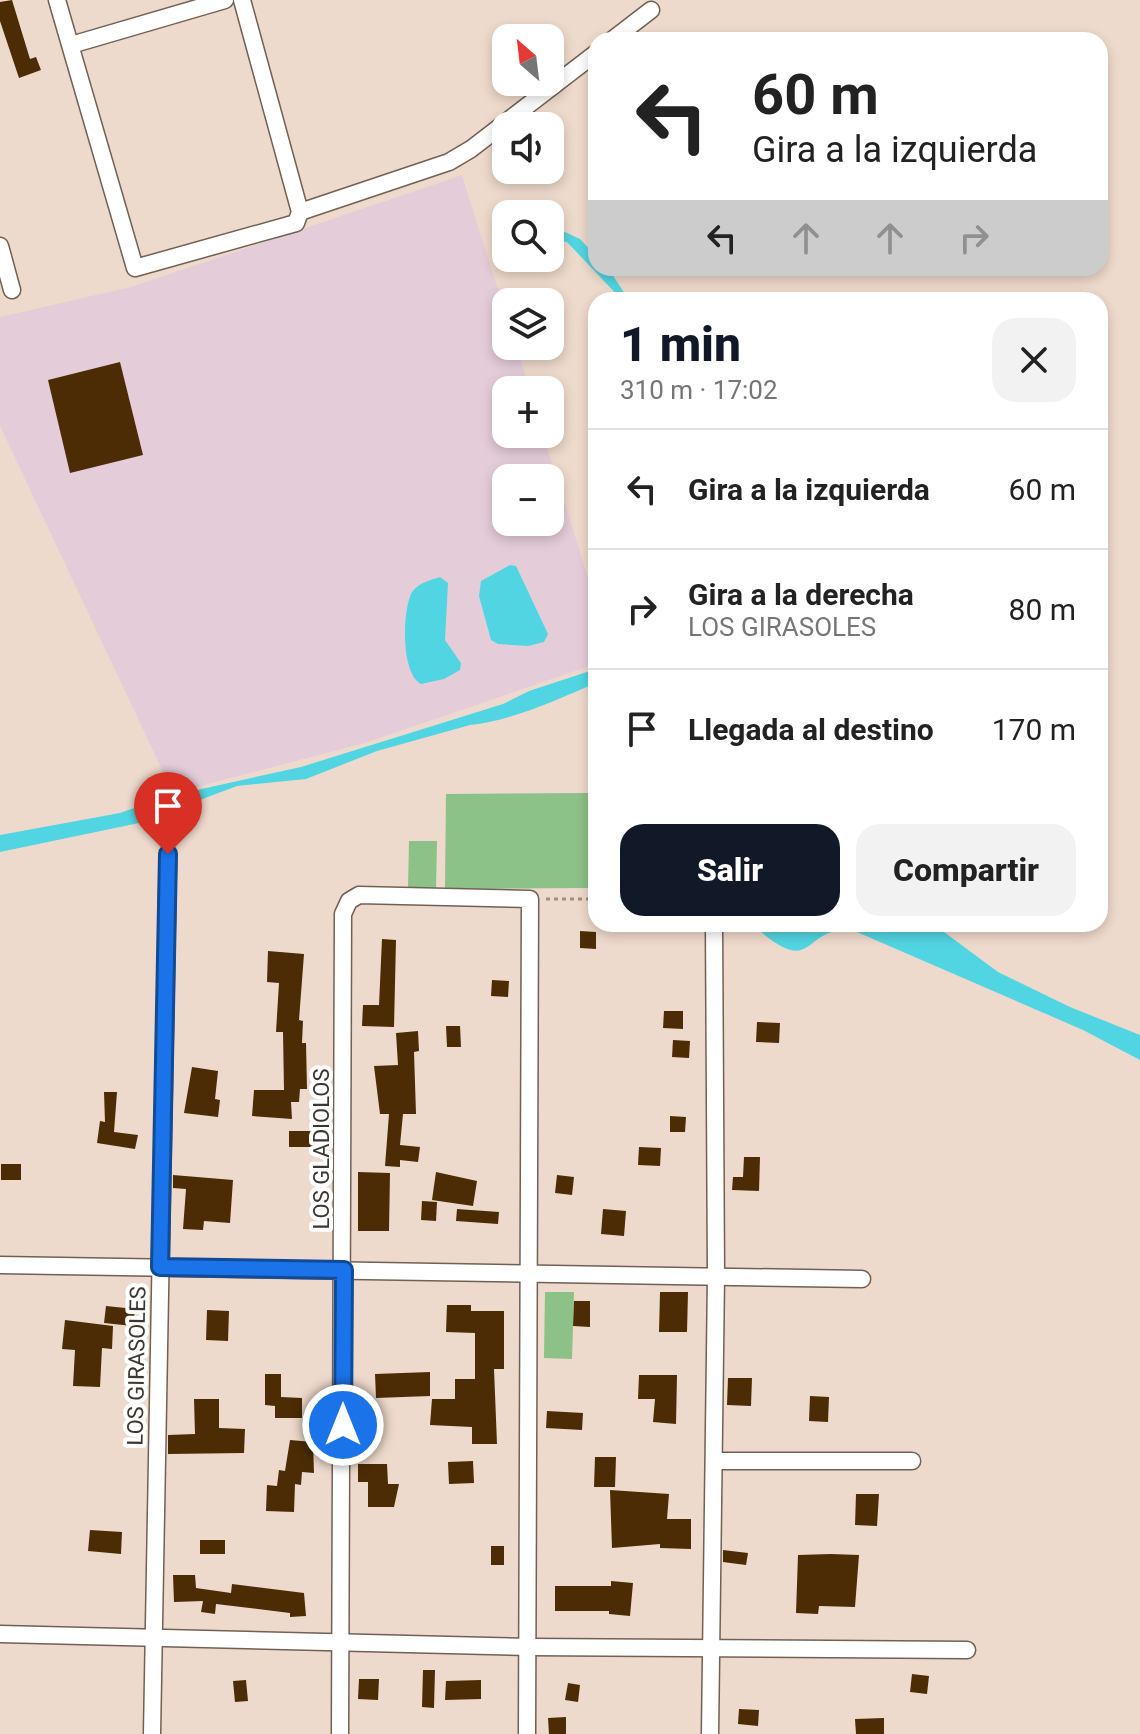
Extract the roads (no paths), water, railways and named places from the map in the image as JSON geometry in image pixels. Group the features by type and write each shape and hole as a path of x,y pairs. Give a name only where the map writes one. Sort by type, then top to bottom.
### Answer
{"street":[{"path":"57,0 135,268 296,223 300,212 242,0"},
{"path":"71,45 225,0"},
{"path":"622,32 651,10"},
{"path":"300,212 449,162 471,149 588,59"},
{"path":"0,246 12,290"},
{"name":"LOS GIRASOLES","path":"152,1734 168,854"},
{"name":"LOS GLADIOLOS","path":"340,1734 343,914 349,901 359,895 530,899 527,1274"},
{"path":"710,1734 716,1276 714,932"},
{"path":"0,1265 862,1279"},
{"path":"527,1274 527,1734"},
{"path":"715,1461 912,1461"},
{"path":"0,1634 529,1647 967,1650"}],"water":[{"path":"564,232 580,239 588,248 588,264 564,241"},
{"path":"599,276 613,276 624,292 614,292"},
{"path":"510,565 516,566 548,634 544,642 528,646 498,644 491,640 479,596 481,581"},
{"path":"440,577 448,583 445,640 461,663 460,670 444,679 421,684 414,678 407,655 406,613 412,592 425,582"},
{"path":"588,672 588,686 519,714 377,751 306,779 237,786 139,823 0,852 0,835 120,813 165,797 301,767 503,704 529,691"},
{"path":"761,932 832,932 798,951 772,941"},
{"path":"857,932 944,932 998,972 1070,1007 1140,1035 1140,1060 1083,1030"}]}
